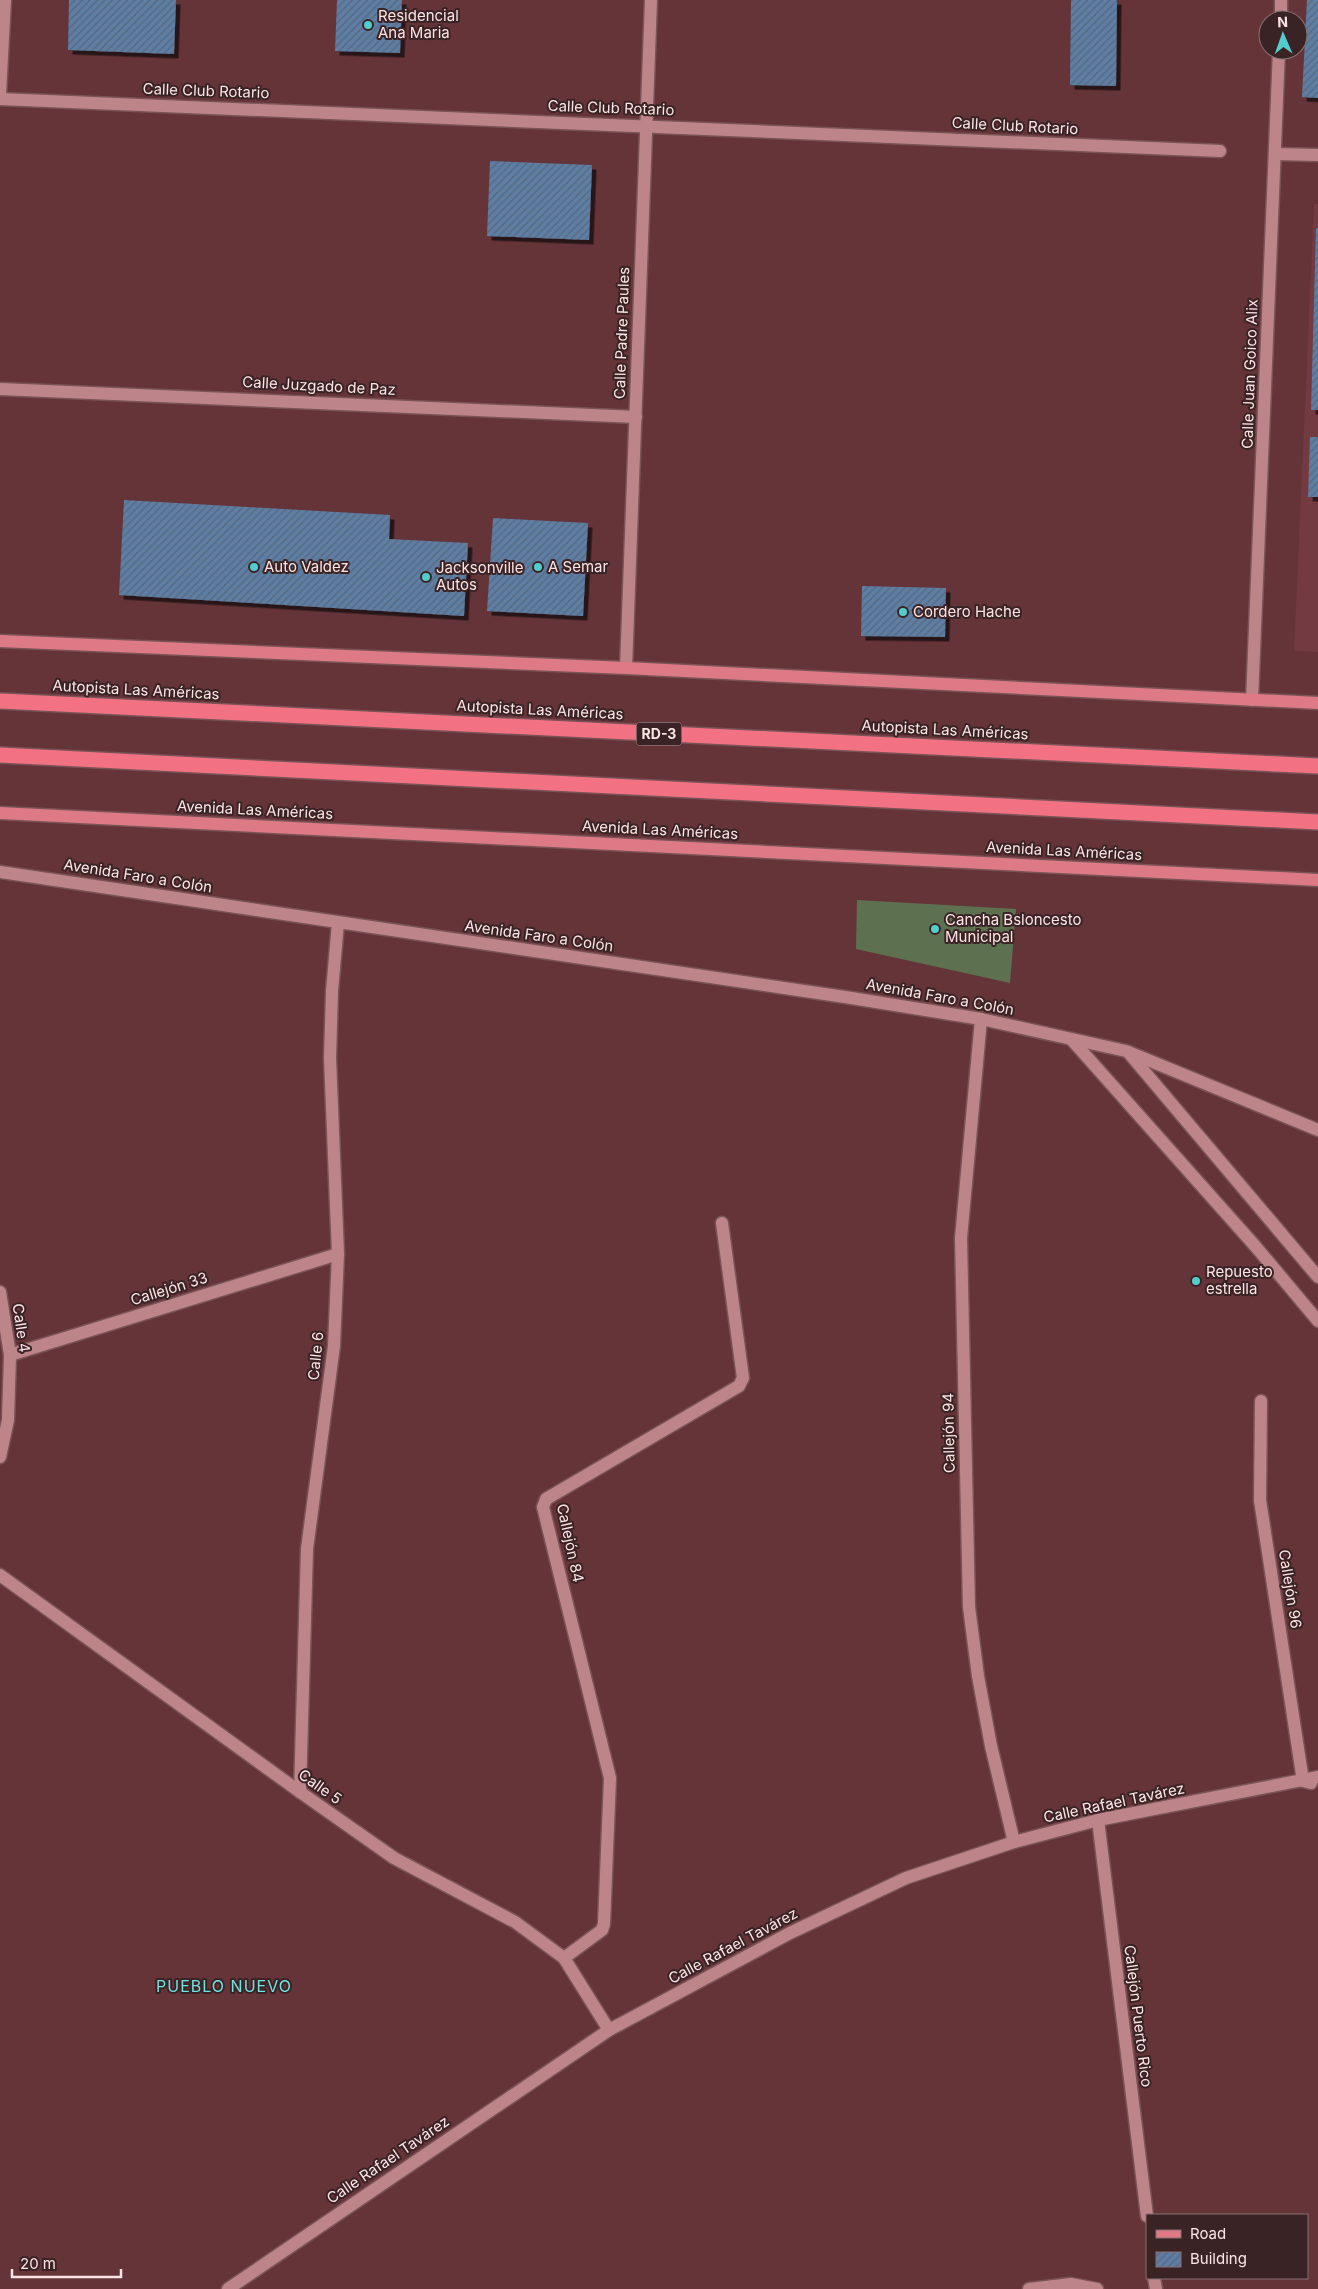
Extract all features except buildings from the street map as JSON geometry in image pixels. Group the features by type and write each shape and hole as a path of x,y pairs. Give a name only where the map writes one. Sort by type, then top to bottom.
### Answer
{"highway":[{"name":"Autopista Las Américas","path":"0,701 1318,766"},
{"path":"0,753 1318,822"}],"main road":[{"path":"0,640 626,668 1318,703"},
{"name":"Avenida Las Américas","path":"0,813 1318,880"}],"street":[{"path":"0,94 6,0"},
{"name":"Calle Padre Paules","path":"626,668 651,0"},
{"name":"Calle Juan Goico Alix","path":"1252,700 1280,60"},
{"name":"Calle Club Rotario","path":"0,99 1220,151"},
{"path":"1276,154 1318,155"},
{"name":"Calle Juzgado de Paz","path":"0,388 636,417"},
{"name":"Avenida Faro a Colón","path":"0,872 836,996 981,1020 1126,1051 1318,1130"},
{"name":"Calle 6","path":"300,1792 307,1549 334,1346 338,1254 330,1058 332,991 338,923"},
{"name":"Callejón 94","path":"981,1020 961,1238 969,1607 978,1676 989,1738 1014,1842"},
{"path":"1072,1040 1256,1247 1318,1321"},
{"path":"1126,1051 1318,1277"},
{"name":"Callejón 84","path":"564,1958 602,1930 604,1924 610,1783 543,1507 544,1502 546,1499 739,1386 743,1378 722,1223"},
{"name":"Callejón 33","path":"10,1355 338,1254"},
{"name":"Calle 4","path":"0,1292 10,1355 8,1420 0,1457"},
{"name":"Callejón 96","path":"1261,1401 1260,1500 1303,1781"},
{"name":"Calle 5","path":"0,1576 394,1858 515,1922 564,1958 609,2030"},
{"name":"Calle Rafael Tavárez","path":"228,2289 609,2030 790,1933 906,1878 1014,1842 1098,1820 1318,1777"},
{"path":"1303,1781 1318,1784"},
{"name":"Callejón Puerto Rico","path":"1098,1820 1147,2214"},
{"path":"1029,2289 1071,2284 1097,2289"}],"shaded area":[{"path":"1314,204 1318,204 1318,652 1294,651"}],"green space":[{"name":"Cancha Bsloncesto Municipal","path":"857,900 1016,909 1010,983 856,949"}],"place":[{"name":"Residencial Ana Maria","path":"368,25"},
{"name":"Auto Valdez","path":"254,567"},
{"name":"A Semar","path":"538,567"},
{"name":"Jacksonville Autos","path":"426,577"},
{"name":"Cordero Hache","path":"903,612"},
{"name":"Cancha Bsloncesto Municipal","path":"935,929"},
{"name":"Repuesto estrella","path":"1196,1281"}],"district":[{"name":"PUEBLO NUEVO","path":"224,1986"}]}
